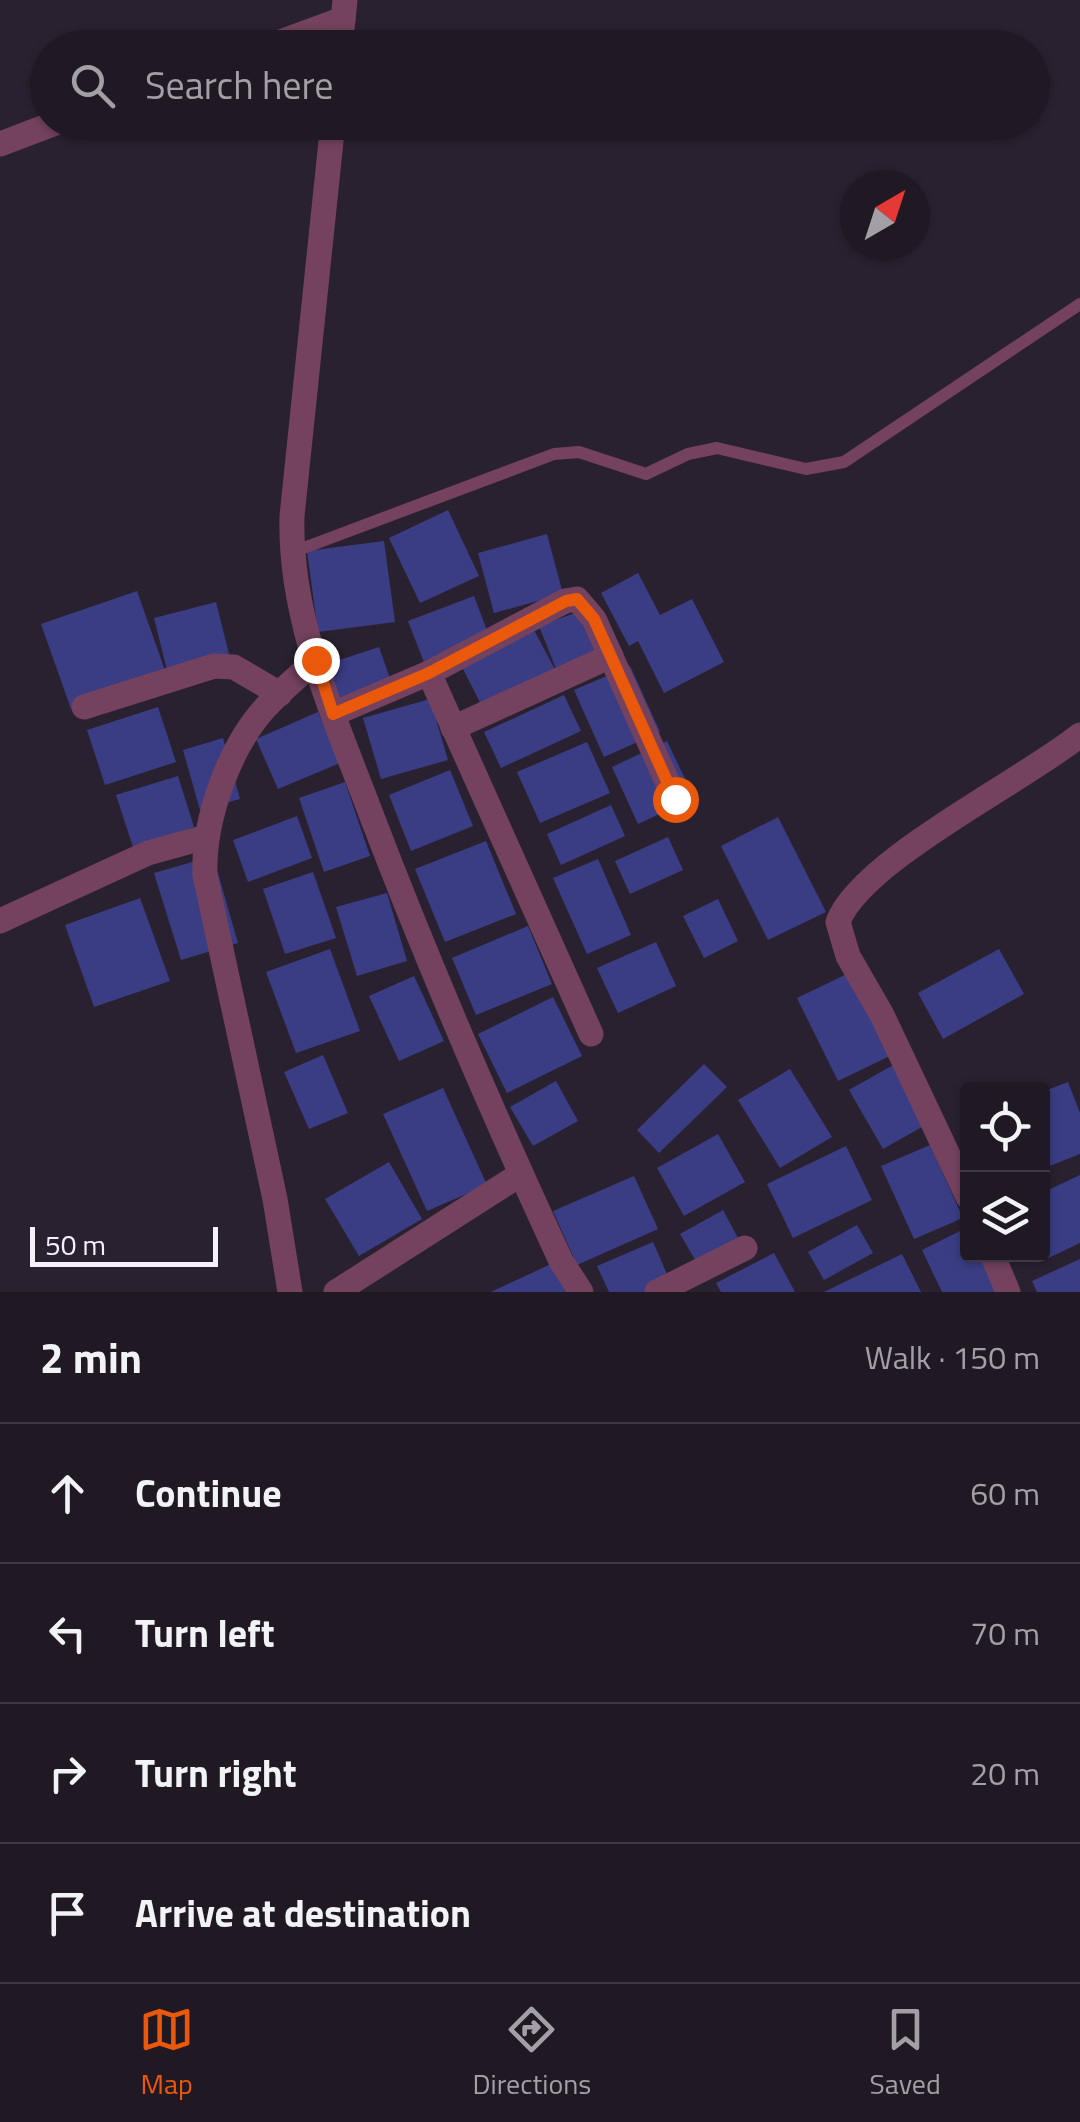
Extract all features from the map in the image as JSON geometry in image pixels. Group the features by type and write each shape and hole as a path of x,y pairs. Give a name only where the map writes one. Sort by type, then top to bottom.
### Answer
{"street":[{"path":"301,30 344,9"},
{"path":"0,144 30,133"},
{"path":"332,140 291,552 299,606 333,714 424,952 561,1261 581,1292"},
{"path":"333,714 429,673 566,601 577,599 586,606 612,656 675,799"},
{"path":"452,728 612,656"},
{"path":"290,1292 275,1199 205,875 206,836 249,729 316,660"},
{"path":"84,707 214,666 234,667 280,694"},
{"path":"429,673 591,1034"},
{"path":"960,1181 882,1015 848,956 838,922 848,901 876,876 1080,735"},
{"path":"0,920 160,848 206,836"},
{"path":"336,1292 521,1174"},
{"path":"657,1292 745,1248"},
{"path":"995,1262 1008,1292"}],"lane":[{"path":"291,552 554,454 580,452 646,474 688,454 717,448 806,469 844,462 1080,304"}],"building":[{"path":"448,510 479,576 420,603 389,538"},
{"path":"547,534 563,594 494,613 478,553"},
{"path":"384,541 395,622 318,632 307,551"},
{"path":"638,573 660,615 692,599 724,662 664,693 638,641 629,646 601,593"},
{"path":"137,591 167,676 71,709 41,624"},
{"path":"474,596 493,646 427,670 408,621"},
{"path":"216,602 232,666 170,682 154,618"},
{"path":"592,607 610,655 558,674 539,626"},
{"path":"534,630 561,681 488,718 462,667"},
{"path":"379,647 394,690 333,710 318,667"},
{"path":"630,666 660,732 604,757 574,690"},
{"path":"564,695 581,731 501,768 484,732"},
{"path":"430,699 448,760 381,779 363,718"},
{"path":"158,707 176,762 105,785 87,730"},
{"path":"318,712 340,763 278,789 256,739"},
{"path":"223,738 240,799 200,810 183,750"},
{"path":"667,741 694,798 638,824 612,767"},
{"path":"587,742 610,793 540,823 517,772"},
{"path":"450,770 473,826 411,851 389,795"},
{"path":"178,776 194,827 133,847 116,795"},
{"path":"345,782 370,856 324,872 299,798"},
{"path":"611,805 625,836 561,865 547,834"},
{"path":"297,816 312,858 248,882 233,840"},
{"path":"778,817 826,912 768,940 721,846"},
{"path":"668,837 683,870 630,894 615,861"},
{"path":"486,841 516,914 445,942 415,869"},
{"path":"213,856 238,943 181,960 154,873"},
{"path":"598,859 631,935 587,954 553,878"},
{"path":"313,872 336,938 285,954 263,889"},
{"path":"387,893 407,961 357,976 336,907"},
{"path":"140,898 170,981 94,1007 65,925"},
{"path":"718,899 738,941 704,958 683,916"},
{"path":"528,926 552,984 476,1015 452,958"},
{"path":"656,942 676,986 618,1013 597,968"},
{"path":"330,949 360,1031 296,1053 266,972"},
{"path":"999,949 1024,994 943,1039 918,993"},
{"path":"853,971 894,1054 838,1081 797,998"},
{"path":"414,976 444,1041 399,1061 369,996"},
{"path":"553,997 582,1056 507,1093 478,1034"},
{"path":"323,1055 348,1113 309,1129 284,1072"},
{"path":"704,1064 727,1087 659,1153 637,1130"},
{"path":"895,1064 929,1123 883,1149 849,1090"},
{"path":"790,1069 832,1137 780,1168 738,1100"},
{"path":"556,1081 578,1121 533,1146 510,1107"},
{"path":"1068,1082 1080,1113 1080,1154 1050,1166 1050,1089"},
{"path":"443,1088 487,1185 427,1211 383,1114"},
{"path":"718,1134 745,1182 684,1216 657,1168"},
{"path":"930,1145 960,1219 914,1239 881,1166"},
{"path":"846,1146 872,1200 793,1238 767,1184"},
{"path":"389,1162 422,1219 359,1256 325,1199"},
{"path":"1080,1175 1080,1243 1050,1257 1050,1189"},
{"path":"634,1176 658,1229 577,1265 553,1211"},
{"path":"723,1210 739,1240 697,1263 680,1234"},
{"path":"857,1225 873,1253 824,1280 808,1252"},
{"path":"960,1231 960,1262 988,1262 1003,1292 942,1292 922,1250"},
{"path":"653,1242 670,1281 645,1292 609,1292 597,1266"},
{"path":"774,1253 795,1292 721,1292 716,1283"},
{"path":"902,1254 921,1292 824,1292"},
{"path":"1080,1259 1080,1292 1037,1292 1032,1281"},
{"path":"553,1263 566,1292 491,1292"}],"route":[{"path":"316,660 333,714 429,673 566,601 577,599 594,619 675,799"}]}
